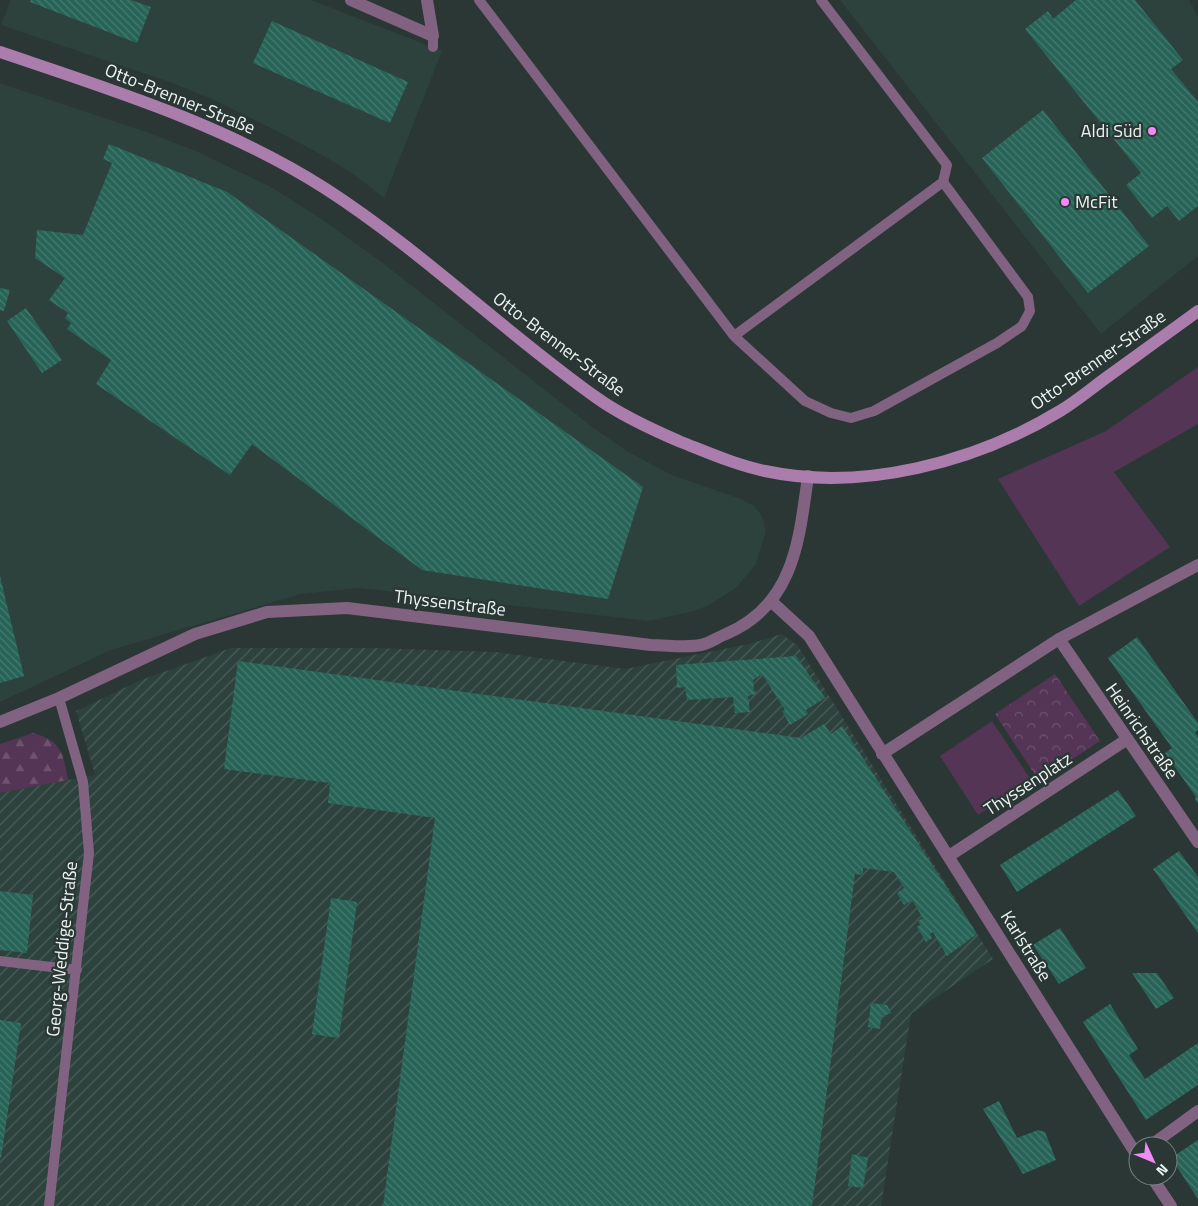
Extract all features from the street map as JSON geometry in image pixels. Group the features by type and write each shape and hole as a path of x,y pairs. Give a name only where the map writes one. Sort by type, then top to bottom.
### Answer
{"main road":[{"name":"Otto-Brenner-Straße","path":"0,52 168,110 254,147 327,190 396,239 600,400 658,432 716,456 766,472 808,476 867,477 922,467 984,448 1063,410 1198,311"}],"street":[{"path":"351,0 433,42 427,0"},
{"name":"Thyssenstraße","path":"0,722 59,698 195,634 267,612 347,608 651,646 701,645 740,628 772,602 792,563 801,524 808,476"},
{"path":"882,754 1058,639 1198,565"},
{"name":"Karlstraße","path":"772,602 809,636 1128,1140"},
{"name":"Heinrichstraße","path":"1058,639 1198,842"},
{"name":"Thyssenplatz","path":"949,856 1126,740"},
{"path":"1164,1136 1198,1111"},
{"path":"1158,1186 1171,1206"}],"lane":[{"path":"479,0 734,336 805,401 831,413 851,418 874,411 997,343 1022,326 1030,311 1028,297 943,182"},
{"path":"734,336 943,182 947,165 821,0"},
{"name":"Georg-Weddige-Straße","path":"49,1206 89,853 84,782 59,698"},
{"path":"0,962 77,970"}],"shaded area":[{"path":"11,0 311,0 442,51 384,198 356,176 324,156 212,99 169,82 1,25"},
{"path":"840,0 1189,0 1198,16 1198,256 1101,334"},
{"path":"0,83 147,132 198,152 271,187 323,220 379,260 595,429 630,453 672,475 741,499 754,506 762,516 766,531 756,564 736,588 709,605 694,611 649,621 359,588 301,594 111,650 0,702"},
{"path":"782,634 798,646 993,959 911,1014 881,1206 0,1206 0,793 95,775 76,711 141,680 231,648 373,648 495,652 625,669 749,644"}],"green space":[{"path":"1198,367 1198,424 1114,472 1170,547 1079,606 998,479 1106,431"},
{"path":"1055,674 1100,741 1039,781 995,714"},
{"path":"992,721 1031,780 978,815 940,756"},
{"path":"33,733 43,736 56,744 62,755 68,780 0,793 0,744"}],"building":[{"path":"31,0 131,0 151,7 137,43 30,2"},
{"name":"Aldi Süd","path":"1076,0 1135,0 1183,60 1171,69 1198,102 1198,206 1179,221 1167,206 1152,218 1126,185 1141,173 1025,29 1048,11 1053,19"},
{"path":"272,21 408,82 390,123 253,63"},
{"name":"McFit","path":"1043,110 1149,246 1088,293 982,158"},
{"path":"109,144 227,192 643,487 608,599 422,570 252,444 230,475 96,384 111,360 67,329 71,323 65,318 68,313 49,300 65,278 35,258 37,230 83,235 112,163 103,159"},
{"path":"0,288 10,290 4,311 0,310"},
{"path":"26,308 62,360 42,373 7,321"},
{"path":"0,576 24,676 0,683"},
{"path":"1137,637 1198,723 1198,730 1195,732 1198,737 1198,803 1195,799 1196,797 1165,753 1172,748 1108,658"},
{"path":"796,656 825,698 806,710 808,714 790,725 782,711 785,710 762,674 753,680 756,694 748,696 750,712 735,713 733,697 687,700 685,687 677,688 676,665"},
{"path":"238,661 801,738 824,724 831,734 842,726 977,934 947,956 933,932 930,934 932,938 926,942 917,927 920,925 918,921 923,918 912,900 904,905 897,893 904,888 894,872 863,868 863,875 855,874 812,1206 383,1206 435,818 328,803 330,783 224,769"},
{"path":"1118,790 1136,816 1017,892 1000,865"},
{"path":"1179,851 1198,877 1198,933 1153,869"},
{"path":"0,891 33,895 27,953 0,950"},
{"path":"331,898 357,902 339,1038 312,1034"},
{"path":"1060,928 1086,968 1059,984 1033,945"},
{"path":"1132,973 1157,973 1174,998 1156,1009"},
{"path":"871,1003 887,1005 891,1013 881,1017 880,1029 868,1027"},
{"path":"1110,1004 1138,1049 1129,1055 1145,1079 1198,1043 1198,1085 1146,1120 1083,1022"},
{"path":"0,1020 21,1023 1,1158 0,1158"},
{"path":"999,1101 1017,1138 1038,1130 1045,1132 1056,1160 1023,1174 983,1109"},
{"path":"1198,1140 1198,1199 1178,1169 1178,1153"},
{"path":"852,1154 868,1158 863,1188 848,1186"}],"place":[{"name":"Aldi Süd","path":"1152,131"},
{"name":"McFit","path":"1065,202"}]}
